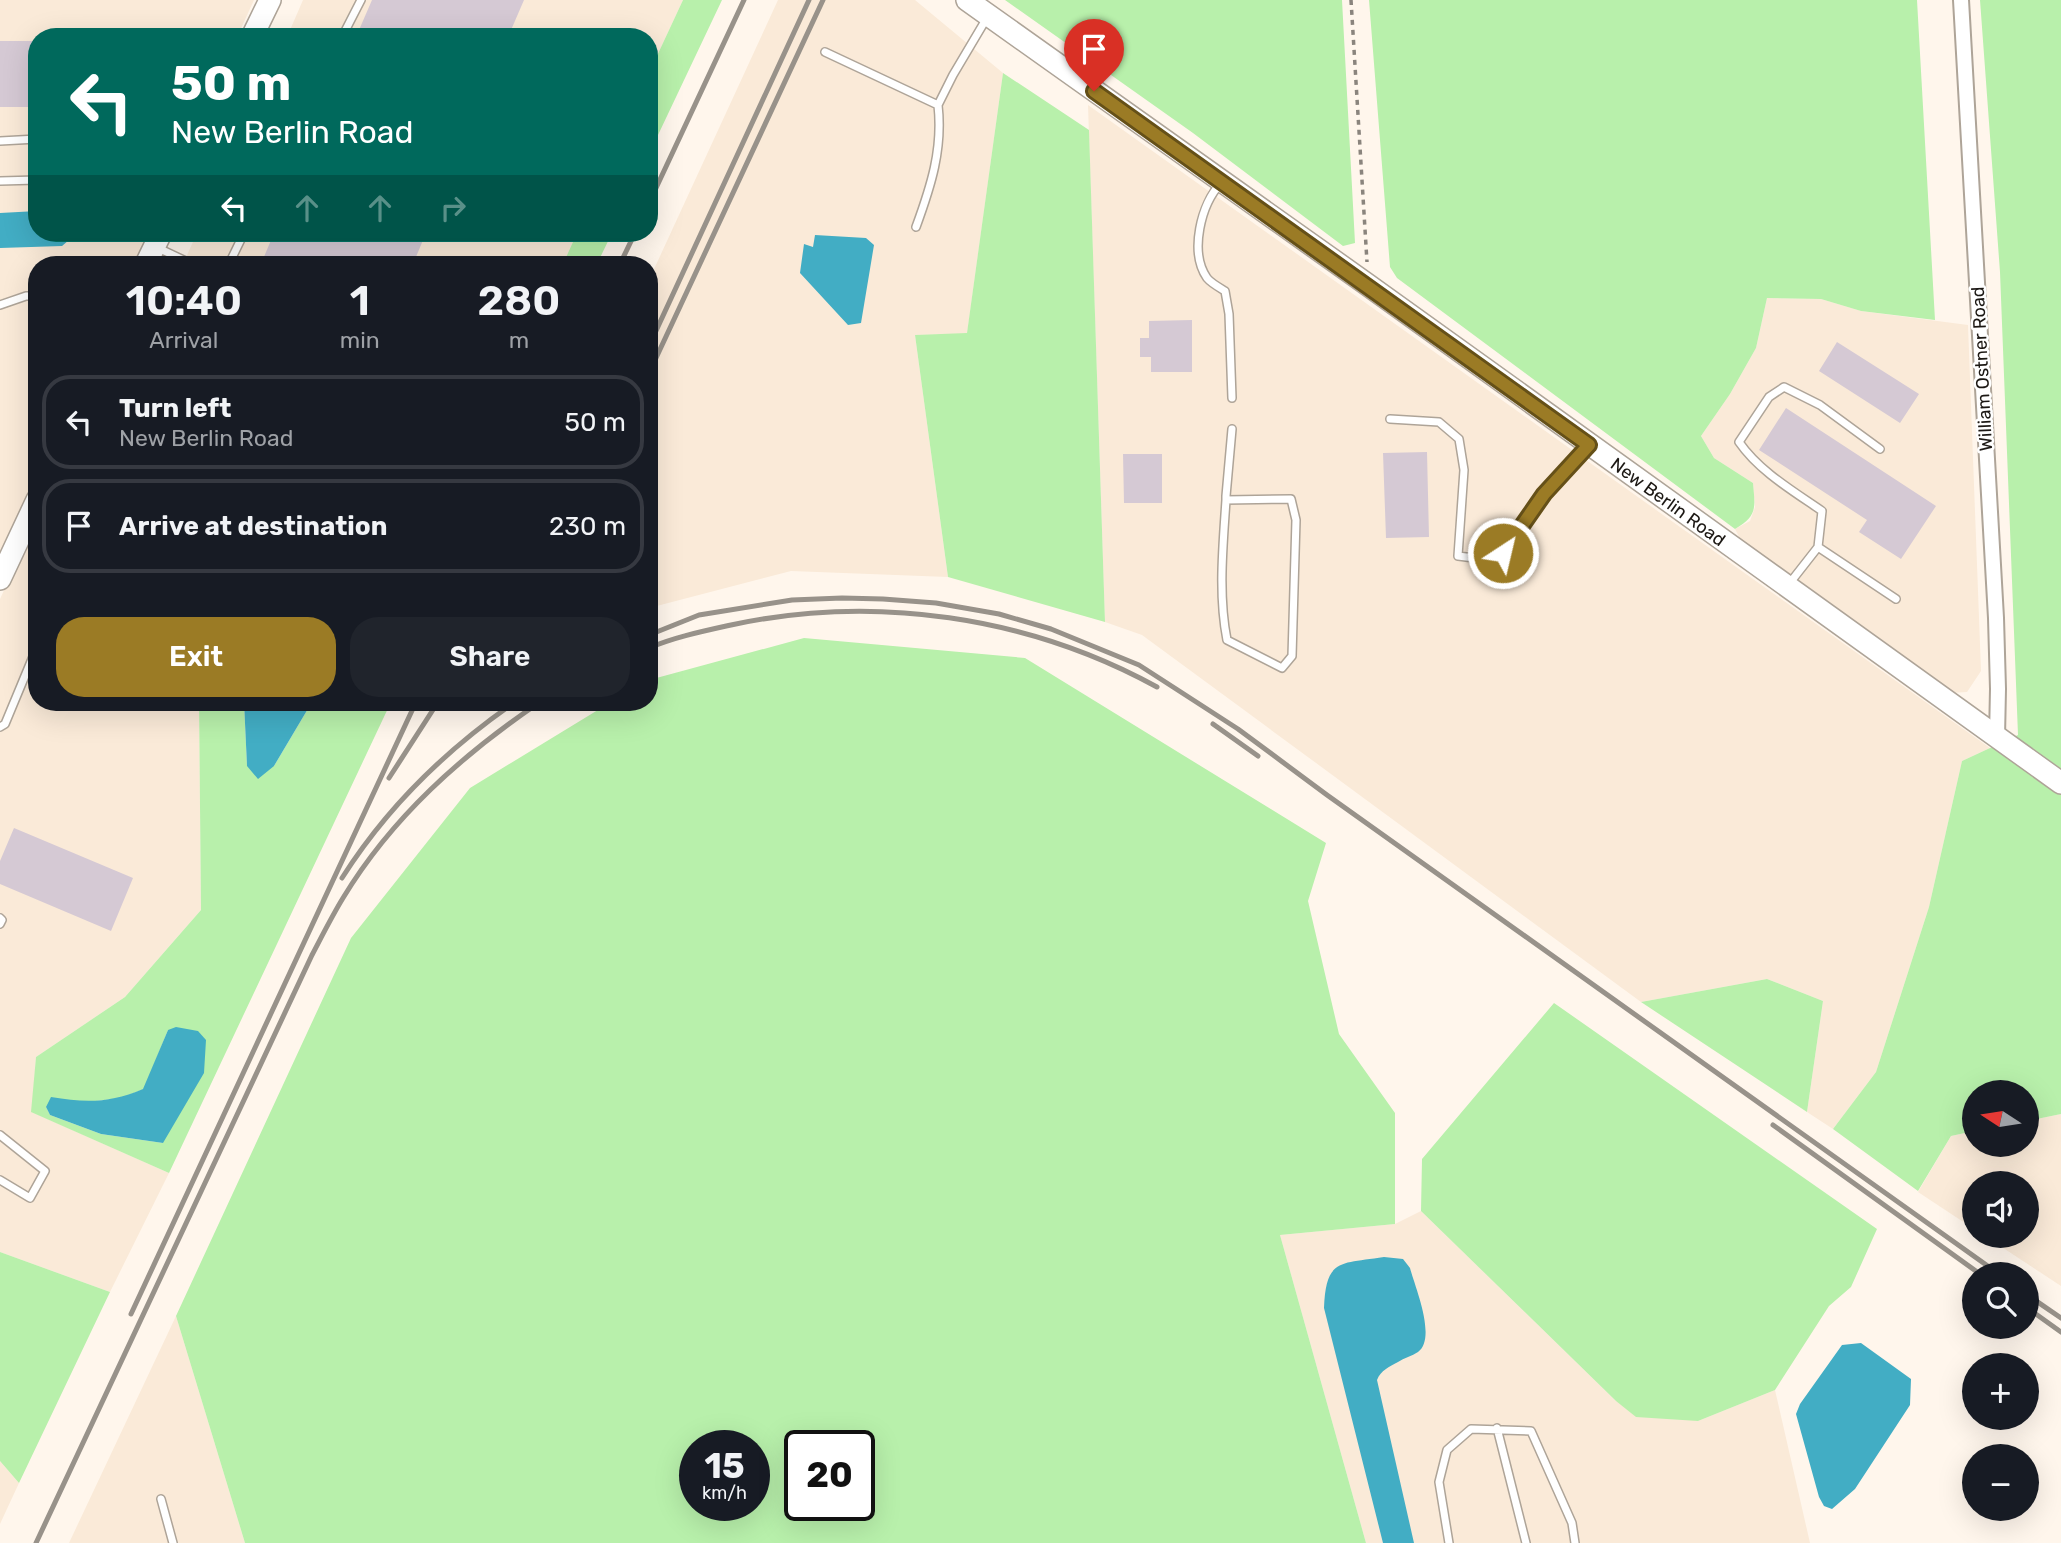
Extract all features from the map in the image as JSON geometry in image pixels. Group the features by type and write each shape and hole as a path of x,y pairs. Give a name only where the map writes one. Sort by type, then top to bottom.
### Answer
{"street":[{"path":"256,28 270,0"},
{"name":"New Berlin Road","path":"967,0 2061,783"},
{"name":"William Ostner Road","path":"1961,0 1996,618 1997,737"},
{"path":"0,579 28,522"}],"lane":[{"path":"346,28 360,0"},
{"path":"916,227 934,176 939,150 938,105 988,15"},
{"path":"825,52 938,105"},
{"path":"0,141 28,139"},
{"path":"0,181 28,180"},
{"path":"1222,182 1213,191 1202,216 1199,233 1200,256 1207,278 1225,291 1229,314 1232,398"},
{"path":"154,242 178,256"},
{"path":"0,305 28,296"},
{"path":"1787,588 1818,547 1822,511 1749,456 1739,442 1769,397 1784,387 1819,405 1880,449"},
{"path":"1390,419 1439,422 1459,439 1464,470 1458,556 1474,558 1503,553 1544,494 1589,445"},
{"path":"1226,500 1291,499 1296,520 1292,656 1282,668 1227,640 1224,621 1223,553 1226,500 1233,429"},
{"path":"1818,547 1896,599"},
{"path":"0,727 5,724 28,669"},
{"path":"0,918 0,924"},
{"path":"0,1135 45,1171 30,1198 0,1180"},
{"path":"1449,1543 1439,1482 1447,1450 1471,1429 1497,1428 1531,1431 1572,1523 1576,1543"},
{"path":"1497,1428 1526,1543"},
{"path":"161,1499 173,1543"}],"path":[{"path":"1351,0 1368,285"}],"shaded area":[{"path":"0,0 254,0 241,28 28,28 28,242 144,242 138,256 28,256 28,493 0,553"},
{"path":"303,0 683,0 658,54 658,28 291,28"},
{"path":"778,0 915,0 1003,73 967,334 915,335 948,577 791,571 658,606 658,260"},
{"path":"1088,105 1990,748 1962,761 1929,907 1876,1072 1833,1129 1807,1112 1823,1001 1767,979 1641,1002 1142,635 1105,622"},
{"path":"193,242 573,242 567,256 187,256"},
{"path":"1767,298 1821,299 1861,311 1968,325 1981,671 1967,692 1950,693 1746,550 1735,529 1750,521 1755,507 1753,483 1714,458 1701,436 1730,394 1756,348"},
{"path":"28,538 28,711 199,711 201,910 125,997 36,1057 32,1112 169,1173 110,1292 0,1252 0,599"},
{"path":"2061,1114 2061,1286 2039,1272 2039,1262 2025,1262 2003,1248 2039,1248 2039,1171 1962,1171 1962,1221 1918,1192 1951,1136 1962,1134 1962,1157 2039,1157 2039,1119"},
{"path":"1421,1211 1616,1401 1698,1421 1775,1390 1810,1543 1366,1543 1280,1235 1395,1224"},
{"path":"176,1316 245,1543 69,1543"},
{"path":"0,1461 19,1483 0,1524"}],"green space":[{"path":"683,0 722,0 658,135 658,54"},
{"path":"1005,0 1342,0 1355,243 1343,246 1193,133"},
{"path":"1369,0 1917,0 1935,320 1861,311 1821,299 1767,298 1756,348 1730,394 1701,436 1714,458 1753,483 1753,510 1748,520 1735,529 1397,278 1390,267"},
{"path":"1980,0 2061,0 2061,1114 2039,1119 2039,1080 1962,1080 1962,1134 1951,1136 1918,1191 1833,1129 1876,1072 1929,907 1962,761 2018,735 2000,272"},
{"path":"1003,73 1089,130 1105,622 948,577 915,335 967,333"},
{"path":"573,242 608,242 601,256 567,256"},
{"path":"804,638 1025,658 1326,843 1308,901 1339,1034 1395,1113 1395,1224 1280,1235 1366,1543 245,1543 176,1316 351,938 470,788 596,711 658,711 658,678"},
{"path":"199,711 244,711 247,766 274,766 307,711 387,711 169,1173 31,1112 36,1057 125,997 201,910","holes":["168,1030 163,1143 101,1134 50,1115 46,1107 121,1098 144,1089"]},
{"path":"1767,979 1823,1001 1807,1112 1641,1002"},
{"path":"1554,1003 1877,1229 1851,1287 1829,1306 1775,1390 1698,1421 1636,1417 1616,1401 1421,1211 1422,1159"},
{"path":"0,1252 110,1292 19,1483 0,1461"}],"water":[{"path":"28,211 28,242 67,242 62,246 0,248 0,213"},
{"path":"815,235 866,238 874,245 861,323 848,325 800,273 804,244 813,247"},
{"path":"244,711 307,711 274,766 258,779 247,766"},
{"path":"176,1027 198,1031 206,1040 204,1073 163,1143 101,1134 50,1115 46,1107 51,1097 98,1101 143,1089 168,1030"},
{"path":"1384,1257 1403,1259 1410,1268 1425,1324 1423,1345 1418,1352 1386,1369 1377,1380 1414,1543 1383,1543 1324,1308 1328,1280 1338,1266"},
{"path":"1861,1343 1911,1379 1910,1405 1855,1489 1832,1509 1824,1506 1819,1497 1796,1414 1800,1404 1842,1345"}],"building":[{"path":"372,0 524,0 512,28 360,28"},
{"path":"0,41 28,41 28,107 0,107"},
{"path":"270,242 422,242 416,256 264,256"},
{"path":"1192,320 1192,372 1151,372 1151,357 1140,357 1140,338 1149,338 1149,321"},
{"path":"1837,342 1919,394 1900,423 1819,371"},
{"path":"1786,408 1936,506 1901,559 1859,532 1867,520 1759,450"},
{"path":"1427,452 1429,537 1386,538 1383,453"},
{"path":"1123,454 1162,454 1162,503 1124,503"},
{"path":"14,828 133,878 111,931 0,884 0,861"}],"railway":[{"path":"658,184 744,0"},
{"path":"658,327 809,0"},
{"path":"658,354 823,0"},
{"path":"624,256 631,242"},
{"path":"658,631 699,615 792,600 883,599 936,603 999,614 1051,629 1139,665 1238,729 1982,1262"},
{"path":"658,645 700,632 785,616 895,612 1003,628 1056,643 1108,663 1157,687"},
{"path":"131,1314 412,711"},
{"path":"389,778 432,711"},
{"path":"342,878 378,827 420,781 466,739 502,711"},
{"path":"36,1543 312,955 343,898 362,868 406,814 456,766 527,711"},
{"path":"1213,724 1258,756"},
{"path":"1773,1125 1963,1262"},
{"path":"2039,1303 2061,1318"},
{"path":"2039,1316 2061,1332"}],"route":[{"path":"1094,91 1589,445 1544,494 1503,553"}]}
